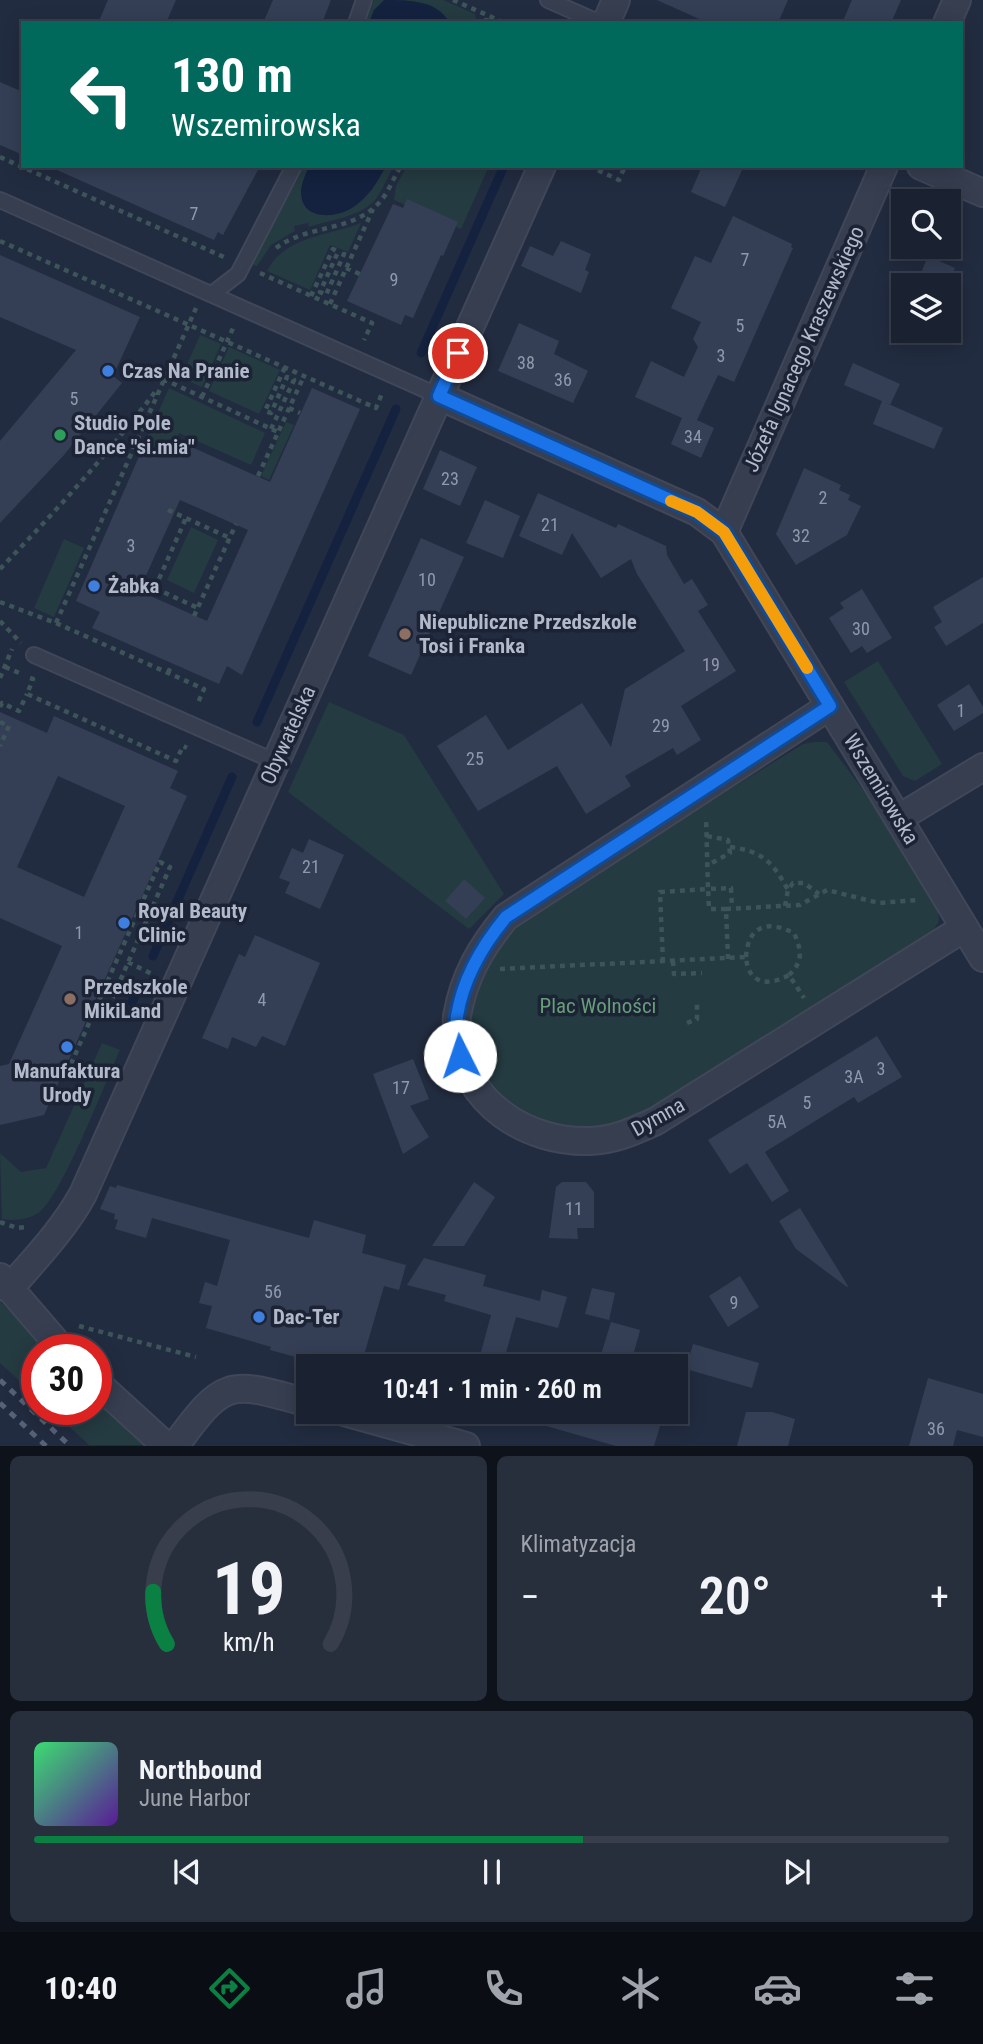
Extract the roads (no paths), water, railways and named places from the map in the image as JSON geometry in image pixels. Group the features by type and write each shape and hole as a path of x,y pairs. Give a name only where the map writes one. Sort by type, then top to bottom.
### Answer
{"street":[{"path":"607,21 616,0"},
{"path":"948,21 957,0"},
{"name":"Obywatelska","path":"5,1283 55,1236 83,1194 541,168"},
{"name":"Józefa Ignacego Kraszewskiego","path":"724,532 883,168"},
{"path":"926,168 983,193"},
{"name":"Wszemirowska","path":"439,396 697,512 724,532 983,958"},
{"name":"Dymna","path":"830,706 506,917 483,944 471,970 457,1018 460,1056 467,1074 481,1096 502,1115 526,1130 561,1140 591,1141 622,1136 656,1121 964,928"},
{"path":"899,818 983,767"},
{"path":"5,1283 49,1334"},
{"path":"175,1446 198,1413 225,1390 251,1387 296,1400"},
{"path":"112,1397 166,1446"},
{"path":"387,1424 466,1446"}],"lane":[{"path":"357,21 364,0"},
{"path":"548,0 595,21"},
{"path":"212,294 238,274 293,168"},
{"path":"0,200 439,396"},
{"path":"34,655 276,762"}],"water":[{"path":"384,0 413,1 438,10 448,21 370,21 374,10"},
{"path":"308,168 385,168 363,200 345,212 336,214 320,215 306,208 302,201 302,185"}],"waterway":[{"path":"421,353 503,168"},
{"path":"257,722 396,409"},
{"path":"153,956 232,777"},
{"path":"132,1002 139,988"}],"railway":[{"path":"0,1380 70,1446"},
{"path":"0,1403 46,1446"}],"place":[{"name":"Czas Na Pranie","path":"108,371"},
{"name":"Studio Pole Dance \"si.mia\"","path":"60,435"},
{"name":"Żabka","path":"94,586"},
{"name":"Niepubliczne Przedszkole Tosi i Franka","path":"405,634"},
{"name":"Royal Beauty Clinic","path":"124,923"},
{"name":"Przedszkole MikiLand","path":"70,999"},
{"name":"Manufaktura Urody","path":"67,1047"},
{"name":"Dac-Ter","path":"259,1317"}],"park label":[{"name":"Plac Wolności","path":"598,1006"}]}
